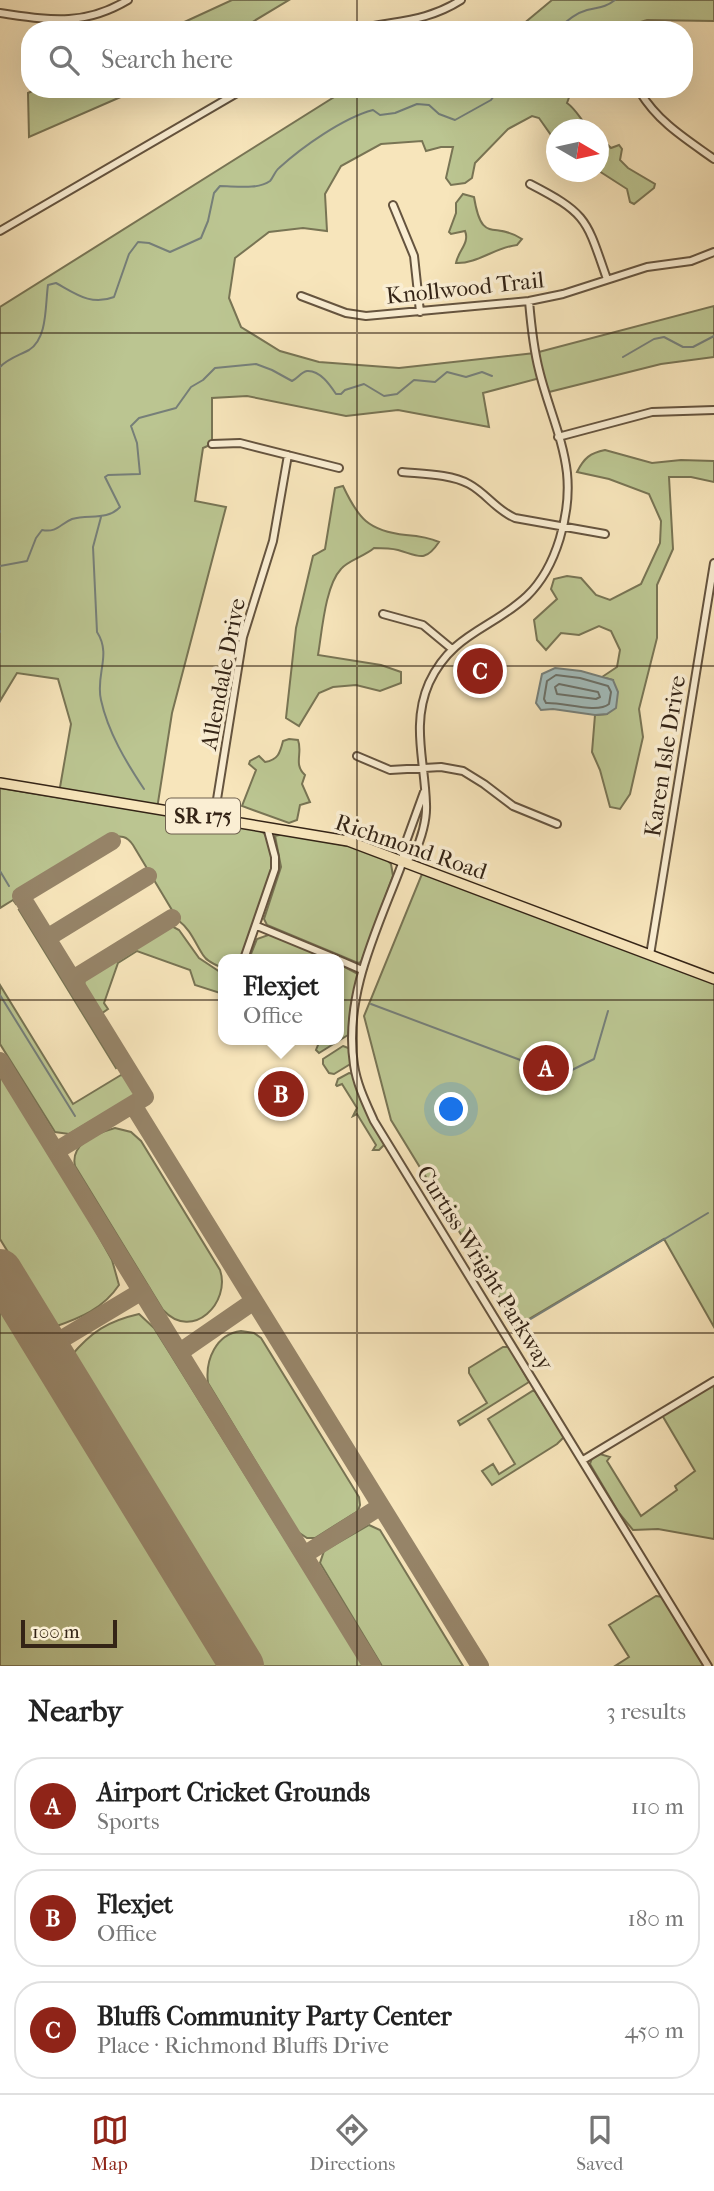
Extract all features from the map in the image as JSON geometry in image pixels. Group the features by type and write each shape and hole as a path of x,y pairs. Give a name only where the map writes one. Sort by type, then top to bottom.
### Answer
{"main road":[{"name":"Richmond Road","path":"0,783 348,841 714,979"}],"street":[{"path":"0,13 68,20 103,13 128,0"},
{"path":"407,21 440,11 457,1"},
{"path":"0,231 229,98"},
{"path":"644,98 659,118 714,159"},
{"path":"530,184 564,202 582,218 594,239 607,279"},
{"path":"393,205 414,256 420,312"},
{"name":"Knollwood Trail","path":"301,296 359,316 528,301 562,294 659,264 691,261 714,252"},
{"path":"424,792 403,850 403,861 414,855 422,835 426,807 419,729 422,705 436,671 452,649 531,591 552,560 561,527 567,472 537,360 528,301"},
{"path":"558,437 652,412 714,410"},
{"path":"212,444 240,443 340,468"},
{"name":"Allendale Drive","path":"214,818 243,637 270,552 288,455"},
{"path":"402,472 460,480 478,490 509,516 605,534"},
{"name":"Karen Isle Drive","path":"650,955 714,563"},
{"path":"383,614 423,625 452,649"},
{"path":"357,756 385,769 449,768 468,774 513,806 557,824"},
{"path":"246,954 275,869 275,857 267,827"},
{"name":"Curtiss Wright Parkway","path":"403,861 362,970 354,1006 351,1039 359,1087 374,1121 708,1666"},
{"path":"257,926 324,954"},
{"path":"344,962 362,970"},
{"path":"583,1460 714,1381"}],"green space":[{"path":"232,0 289,0 254,21 186,21"},
{"path":"552,0 714,0 714,21 527,21"},
{"path":"28,98 118,98 29,137"},
{"path":"333,98 569,98 567,103 581,119 546,119 546,128 539,118 532,116 508,129 475,163 472,178 465,183 451,185 446,178 453,147 426,151 422,141 381,144 341,166 325,194 327,231 303,228 269,232 235,258 229,298 241,327 280,351 319,362 399,368 535,353 714,306 714,357 661,364 545,393 540,378 483,393 489,427 398,410 346,416 247,396 212,398 212,444 203,448 195,501 226,507 172,713 157,809 59,793 71,724 58,679 17,673 0,701 0,307"},
{"path":"619,145 622,149 620,160 655,184 654,188 634,204 630,202 627,189 609,177 609,146 611,148"},
{"path":"463,194 474,197 477,212 485,227 522,239 517,245 471,261 456,263 466,235 465,231 451,234 449,232 456,213 456,203"},
{"path":"605,450 652,463 714,461 714,482 691,477 669,477 673,549 657,585 657,638 639,709 643,737 630,794 620,809 610,807 592,752 595,715 607,714 613,680 602,677 617,667 620,650 611,631 599,626 579,635 561,633 546,650 537,640 534,620 557,599 551,589 554,579 567,576 581,578 596,595 610,600 641,584 660,543 661,521 649,494 609,479 577,472 588,457"},
{"path":"343,486 360,515 373,526 439,542 430,553 421,556 395,549 374,548 341,569 331,586 318,655 381,665 401,672 401,683 380,691 356,685 333,687 319,693 299,726 286,718 296,628 313,556 325,549 335,488"},
{"path":"298,740 299,763 305,775 302,784 310,802 300,805 297,820 289,823 242,806 256,770 249,764 250,761 259,756 265,762 273,760 283,741"},
{"path":"0,788 258,830 264,833 269,842 273,869 243,954 218,954 218,966 205,957 190,932 178,920 133,845 123,837 110,838 20,895 21,902 16,904 13,900 0,908"},
{"path":"283,834 354,847 391,864 393,876 361,962 267,925 264,919 281,867 275,836"},
{"path":"424,869 714,979 714,1327 664,1239 517,1326 391,1120 364,1016"},
{"path":"23,909 119,1060 119,1066 116,1068 19,910"},
{"path":"168,924 179,930 199,958 218,971 218,992 195,985 190,970 137,951 118,963 104,1003 108,1009 98,1016 85,992 86,976"},
{"path":"271,934 317,954 251,954 257,939"},
{"path":"344,967 358,974 348,1035 344,1037"},
{"path":"0,985 73,1104 121,1075 129,1077 137,1090 133,1096 69,1134 55,1132 0,1044"},
{"path":"318,1045 332,1045 319,1053 316,1050"},
{"path":"343,1046 351,1049 352,1063 334,1074 329,1073 323,1059"},
{"path":"349,1073 353,1074 386,1143 379,1150 373,1150 376,1145 357,1114 353,1116 357,1108 342,1084 336,1085 338,1079"},
{"path":"0,1075 71,1187 112,1260 119,1285 98,1306 82,1316 54,1327 0,1239"},
{"path":"115,1128 131,1132 141,1141 220,1270 222,1282 215,1305 197,1320 186,1322 175,1319 163,1310 75,1166 77,1151 86,1141"},
{"path":"0,1298 226,1666 0,1666"},
{"path":"139,1314 154,1328 364,1666 262,1666 71,1356 101,1329 118,1320"},
{"path":"241,1331 254,1333 261,1338 359,1497 358,1511 315,1538 307,1538 298,1532 208,1383 208,1366 214,1350 225,1337"},
{"path":"503,1347 509,1347 529,1382 460,1425 458,1421 487,1403 469,1373 469,1368"},
{"path":"714,1385 714,1539 658,1529 633,1530 619,1513 590,1464 592,1458 600,1454 610,1457 607,1461 641,1516 677,1490 675,1486 695,1471 662,1415"},
{"path":"534,1390 564,1437 492,1485 482,1471 493,1464 499,1474 515,1464 488,1419"},
{"path":"369,1525 380,1530 463,1666 382,1666 320,1563 324,1551"},
{"path":"656,1596 663,1597 704,1666 615,1666 629,1657 609,1625"}],"water":[{"path":"555,668 581,671 613,680 618,692 616,708 607,714 595,715 553,709 541,710 536,703 542,674"}],"waterway":[{"path":"567,21 579,13 605,6 615,0"},
{"path":"0,367 29,350 40,338 48,285 56,283 77,295 91,299 114,297 129,254 138,242 149,243 170,252 201,238 214,193 220,186 246,187 265,184 299,151 336,126 373,110 380,115 395,113 417,104 429,105 439,114 455,120 492,98"},
{"path":"623,357 654,339 664,337 683,347 693,347 714,336"},
{"path":"0,566 27,561 42,530 55,529 72,519 104,516 120,507 105,477 140,474 137,443 131,426 139,418 176,408 191,387 215,368 256,364 292,381 305,372 312,371 324,379 336,394 364,384 384,396 397,394 414,380 435,382 447,372 466,377 482,372 492,376"},
{"path":"101,517 93,547 97,632 103,649 101,700 118,746 144,789"},
{"path":"0,871 9,886"},
{"path":"0,995 75,1116"},
{"path":"371,1004 555,1073 572,1070 594,1059 608,1011"},
{"path":"514,1329 708,1213"}],"taxiway":[{"path":"56,1151 145,1097 21,896 112,841"},
{"path":"47,938 148,876"},
{"path":"73,979 172,918"},
{"path":"0,1061 372,1666"},
{"path":"133,1105 480,1666"},
{"path":"47,1348 142,1291"},
{"path":"180,1352 254,1301"},
{"path":"304,1555 381,1506"}],"runway":[{"path":"0,1271 242,1666"}],"place":[{"name":"Bluffs Community Party Center","path":"480,671"},
{"name":"Airport Cricket Grounds","path":"546,1068"},
{"name":"Flexjet","path":"281,1094"}]}
